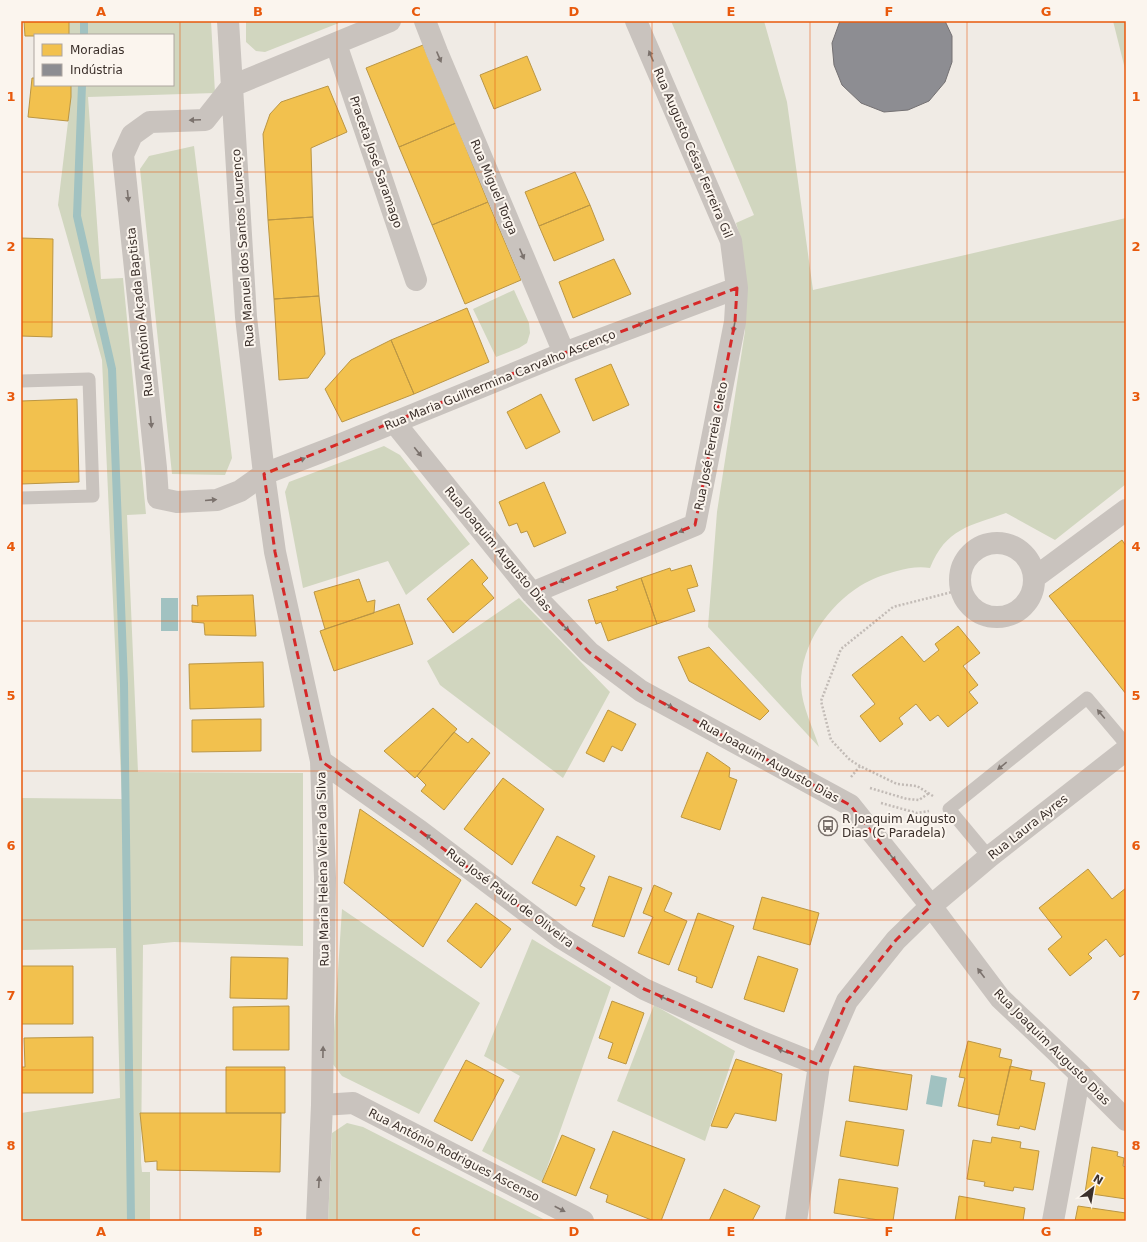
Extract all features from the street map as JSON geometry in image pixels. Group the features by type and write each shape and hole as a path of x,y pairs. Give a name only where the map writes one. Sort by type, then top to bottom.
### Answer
{"street":[{"name":"Rua Manuel dos Santos Lourenço","path":"228,21 246,317 264,474"},
{"path":"232,86 390,21"},
{"name":"Rua Miguel Torga","path":"425,21 564,353"},
{"name":"Rua Augusto César Ferreira Gil","path":"636,21 731,242 737,288"},
{"name":"Praceta José Saramago","path":"336,44 416,280"},
{"name":"Rua António Alçada Baptista","path":"232,86 204,120 150,122 132,135 123,155 158,498 177,502 217,500 240,490 264,474"},
{"name":"Rua Maria Guilhermina Carvalho Ascenço","path":"264,474 564,353 737,288"},
{"name":"Rua José Ferreia Cleto","path":"532,594 695,525 735,322 737,288"},
{"name":"Rua Joaquim Augusto Dias","path":"394,422 532,594 589,652 641,690 850,805 931,906 1000,998 1126,1120"},
{"name":"Rua Maria Helena Vieira da Silva","path":"264,474 275,552 321,761 325,878 322,1105 317,1221"},
{"path":"1034,578 1126,510"},
{"path":"999,542 1012,546 1024,553 1031,565 1034,578 1032,592 1026,604 1015,613 1002,617 988,616 975,610 966,601 960,588 960,574 964,561 973,551 985,544 999,542"},
{"name":"Rua Laura Ayres","path":"796,1221 819,1065 847,1001 896,940 931,906 989,858 1126,750"},
{"name":"Rua José Paulo de Oliveira","path":"321,761 420,831 561,938 644,989 752,1038 819,1065"},
{"path":"1054,1221 1080,1074"},
{"name":"Rua António Rodrigues Ascenso","path":"322,1105 353,1103 583,1221"}],"lane":[{"path":"21,381 89,379 93,496 21,498"},
{"path":"989,858 949,809 1087,698 1126,744"}],"path":[{"path":"917,786 898,784 850,760 831,740 821,701 841,649 893,607 952,592 960,588"},
{"path":"856,781 851,777 860,766"},
{"path":"868,788 907,800 919,800 929,793"},
{"path":"842,800 862,798 917,813 949,809"}],"highlighted area":[{"path":"737,288 735,322 695,525 532,593 589,652 641,691 850,805 931,906 896,940 847,1001 819,1065 644,989 561,938 420,831 321,761 275,552 264,474 564,353"}],"green space":[{"path":"69,21 211,21 215,93 88,97 101,279 123,278 146,514 127,515 138,772 303,773 303,946 174,942 143,945 141,1162 142,1172 150,1172 150,1221 21,1221 21,1113 120,1098 116,948 21,950 21,798 122,799 102,360 58,205 71,86 174,86 174,34 69,34"},
{"path":"246,21 344,21 265,52 256,51 246,42"},
{"path":"671,21 764,21 787,102 813,290 1126,218 1126,484 1055,540 1006,513 960,530 944,544 936,555 930,568 914,568 888,574 864,583 848,594 837,604 818,628 805,656 802,671 801,686 803,702 819,747 708,627 717,512 745,331 742,244 736,223 754,215"},
{"path":"1113,21 1126,21 1126,73"},
{"path":"194,146 232,458 225,475 172,474 140,169 149,156"},
{"path":"514,290 529,323 530,333 527,343 519,348 496,357 473,309"},
{"path":"384,446 400,455 470,544 406,595 388,561 303,588 285,492 289,482"},
{"path":"519,598 610,692 563,778 440,685 427,661"},
{"path":"342,909 480,1003 419,1114 342,1076 332,1063"},
{"path":"532,939 611,987 542,1182 482,1151 520,1076 484,1056"},
{"path":"654,1005 735,1051 705,1141 617,1101"},
{"path":"347,1123 363,1127 547,1221 328,1221 332,1133"}],"water":[{"path":"161,598 178,598 178,631 161,631"},
{"path":"931,1075 947,1078 942,1107 926,1104"}],"building: Moradias":[{"path":"24,21 69,21 69,34 34,34 34,36 25,36"},
{"path":"423,45 456,123 399,147 366,68"},
{"path":"527,56 541,90 494,109 480,75"},
{"path":"32,78 34,78 34,86 71,86 68,121 28,117"},
{"path":"328,86 347,132 311,148 313,217 268,220 263,134 270,114 281,102"},
{"path":"456,123 488,202 432,225 399,147"},
{"path":"575,172 590,205 539,226 525,192"},
{"path":"488,202 521,280 465,304 432,225"},
{"path":"590,205 604,240 554,261 539,226"},
{"path":"313,217 319,296 274,299 268,220"},
{"path":"21,238 53,239 52,337 21,336"},
{"path":"614,259 631,294 573,318 559,282"},
{"path":"319,296 325,354 308,378 279,380 274,299"},
{"path":"467,308 489,362 414,394 391,340"},
{"path":"391,340 414,394 342,422 325,389 351,360"},
{"path":"611,364 629,405 593,421 575,379"},
{"path":"541,394 560,432 526,449 507,412"},
{"path":"77,399 79,482 21,484 21,401"},
{"path":"544,482 566,533 534,547 527,531 521,533 517,523 509,526 499,502"},
{"path":"1122,540 1126,546 1126,694 1049,596"},
{"path":"472,559 488,578 482,584 494,598 453,633 427,599"},
{"path":"691,565 698,586 687,589 695,611 657,624 641,578 670,568 671,571"},
{"path":"641,578 657,624 608,641 601,622 596,624 588,600 618,590 616,587"},
{"path":"359,579 367,602 375,600 374,613 325,629 314,592"},
{"path":"253,595 256,636 205,635 204,623 192,622 192,605 198,606 197,596"},
{"path":"399,604 413,644 334,671 320,631"},
{"path":"958,626 980,653 963,666 978,685 969,692 978,703 948,727 938,715 930,721 916,704 899,718 903,724 880,742 860,716 875,704 852,675 902,636 924,662 939,650 935,644"},
{"path":"709,647 769,711 760,720 689,681 678,657"},
{"path":"263,662 264,707 190,709 189,664"},
{"path":"433,708 457,729 415,778 384,751"},
{"path":"608,710 636,724 622,751 612,746 604,762 586,753"},
{"path":"261,719 261,751 192,752 192,720"},
{"path":"454,732 468,743 472,738 490,753 444,810 421,791 426,785 417,776"},
{"path":"707,752 730,768 729,777 737,780 720,830 681,817"},
{"path":"503,778 544,809 512,865 464,829"},
{"path":"360,809 461,880 423,947 344,883"},
{"path":"557,836 595,856 580,886 585,888 576,906 532,883"},
{"path":"1088,869 1112,899 1126,888 1126,953 1120,957 1106,939 1088,954 1092,958 1070,976 1048,949 1062,937 1039,908"},
{"path":"609,876 642,888 624,937 592,926"},
{"path":"654,885 672,893 664,911 687,921 669,965 638,953 653,917 643,913"},
{"path":"762,897 819,913 810,945 753,929"},
{"path":"476,903 511,929 481,968 447,941"},
{"path":"698,913 734,926 712,988 696,982 697,977 678,970"},
{"path":"758,956 798,969 784,1012 744,999"},
{"path":"231,957 288,958 287,999 230,998"},
{"path":"21,966 73,966 73,1024 21,1024"},
{"path":"612,1001 644,1013 626,1064 608,1058 613,1043 599,1038"},
{"path":"289,1006 289,1050 233,1050 233,1007"},
{"path":"93,1037 93,1093 21,1093 21,1067 25,1067 24,1038"},
{"path":"968,1041 1001,1049 999,1057 1012,1060 999,1115 958,1106 965,1078 959,1077"},
{"path":"736,1059 782,1074 776,1121 735,1113 727,1128 711,1126"},
{"path":"466,1060 504,1080 472,1141 434,1121"},
{"path":"854,1066 912,1075 907,1110 849,1101"},
{"path":"1010,1066 1032,1071 1030,1080 1045,1083 1035,1130 1020,1126 1019,1129 997,1125"},
{"path":"226,1067 285,1067 285,1113 226,1113"},
{"path":"140,1113 281,1113 280,1172 157,1170 157,1161 145,1162"},
{"path":"846,1121 904,1130 898,1166 840,1156"},
{"path":"613,1131 685,1159 661,1221 654,1221 606,1202 608,1195 590,1188"},
{"path":"562,1135 595,1149 576,1196 542,1182"},
{"path":"992,1137 1021,1142 1020,1148 1039,1151 1033,1190 1014,1187 1013,1191 984,1186 985,1182 967,1179 973,1140 991,1143"},
{"path":"1092,1147 1118,1152 1117,1156 1124,1158 1123,1166 1126,1167 1126,1199 1085,1193"},
{"path":"839,1179 898,1188 893,1221 834,1213"},
{"path":"724,1189 760,1206 752,1221 709,1221"},
{"path":"959,1196 1025,1208 1023,1221 955,1221"},
{"path":"1078,1206 1126,1213 1126,1221 1075,1221"}],"building: Indústria":[{"path":"840,21 945,21 952,36 952,62 945,82 929,101 908,110 884,112 861,103 842,85 834,65 832,43"}],"waterway":[{"path":"84,21 84,34"},
{"path":"82,86 77,216 112,369 124,684 131,1221"}],"place":[{"name":"R Joaquim Augusto Dias (C Paradela)","path":"828,826"}]}
